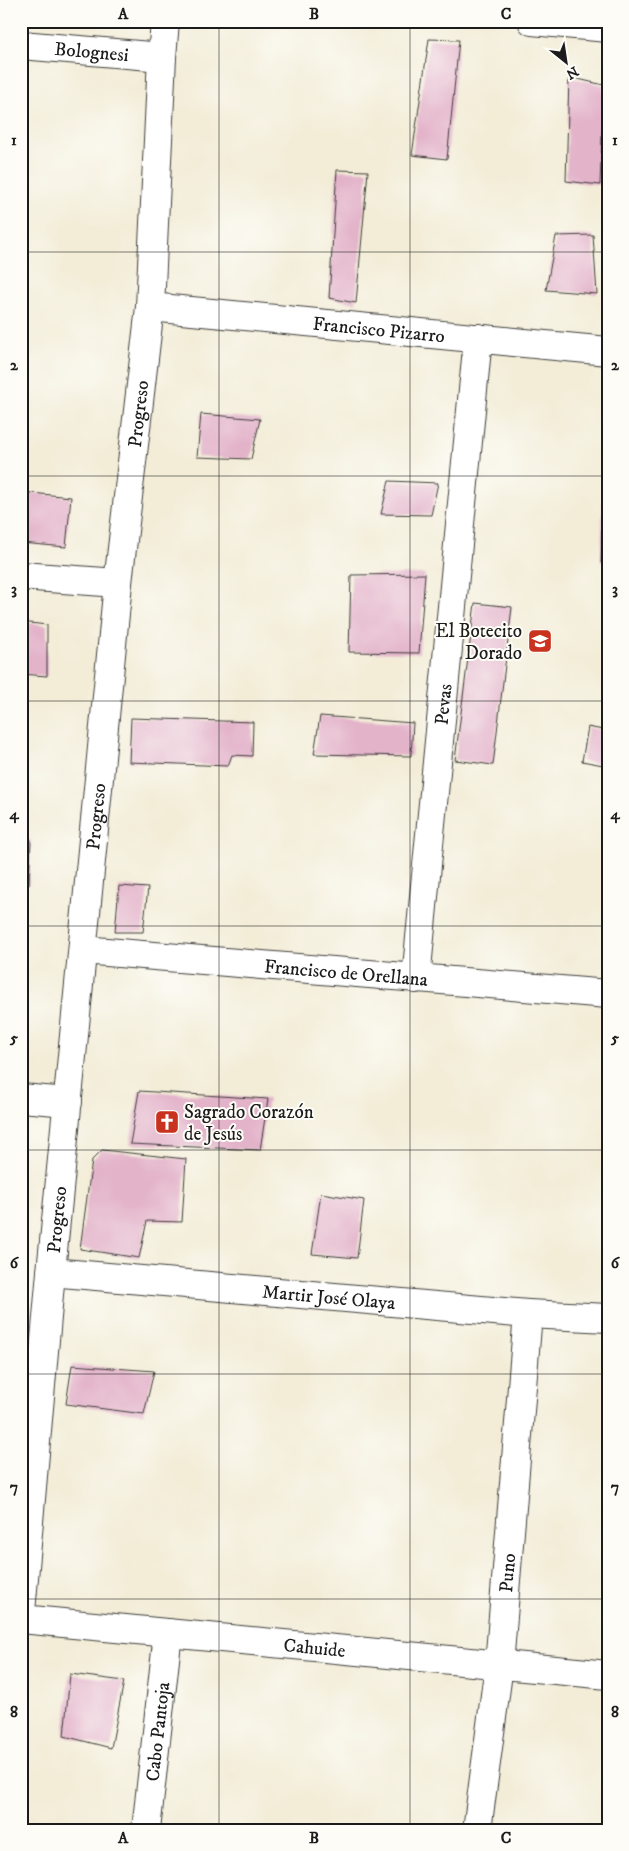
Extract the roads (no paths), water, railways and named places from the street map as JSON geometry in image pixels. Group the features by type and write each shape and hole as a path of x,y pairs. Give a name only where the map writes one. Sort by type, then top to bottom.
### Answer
{"street":[{"name":"Progreso","path":"21,1612 50,1272 118,583 150,307 165,21"},
{"path":"532,21 608,28"},
{"name":"Bolognesi","path":"21,45 162,57"},
{"name":"Francisco Pizarro","path":"150,307 608,351"},
{"name":"Pevas","path":"416,979 478,338"},
{"path":"21,576 118,583"},
{"name":"Francisco de Orellana","path":"83,950 608,994"},
{"path":"21,1098 68,1102"},
{"name":"Martir José Olaya","path":"50,1272 528,1314 608,1318"},
{"name":"Puno","path":"477,1830 499,1665 528,1314"},
{"name":"Cahuide","path":"21,1619 608,1675"},
{"name":"Cabo Pantoja","path":"146,1830 168,1633"}],"place":[{"name":"El Botecito Dorado","path":"540,641"},
{"name":"Sagrado Corazón de Jesús","path":"167,1122"}]}
